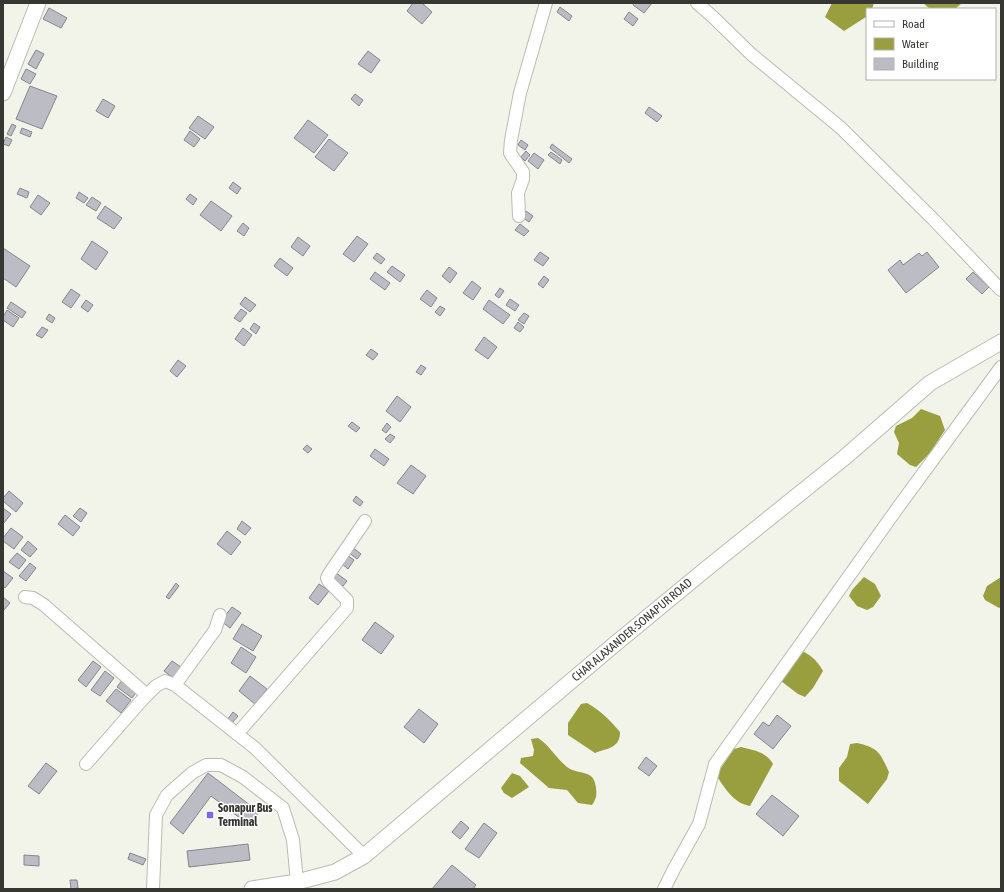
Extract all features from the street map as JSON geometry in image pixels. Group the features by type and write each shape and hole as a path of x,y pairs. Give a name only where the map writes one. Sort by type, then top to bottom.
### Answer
{"main road":[{"path":"3,93 38,3"},
{"name":"CHAR ALAXANDER-SONAPUR ROAD","path":"252,889 297,882 335,872 364,856 706,568 844,458 930,383 1001,342"}],"street":[{"path":"519,216 518,193 523,179 523,172 510,154 510,140 520,93 546,3"},
{"path":"697,3 752,54 841,128 933,219 1001,290"},
{"path":"664,889 699,824 715,764 899,506 1001,367"},
{"path":"237,734 347,608 347,600 329,582 327,578 328,574 365,521"},
{"path":"25,597 33,598 44,605 147,695"},
{"path":"175,685 215,630 220,615"},
{"path":"86,764 147,695 156,686 165,681 175,685 255,748 364,856"},
{"path":"153,889 156,815 168,795 192,773 206,765 221,765 243,777 282,808 293,840 297,882"}],"water":[{"path":"832,3 874,3 872,8 866,8 866,17 844,31 825,17"},
{"path":"923,3 962,3 956,8 929,8"},
{"path":"921,409 940,416 945,430 930,453 916,467 910,465 897,454 899,443 894,432 896,426 912,418"},
{"path":"864,577 875,584 881,596 873,607 867,610 857,606 849,596 852,590"},
{"path":"1001,577 1001,607 999,608 985,600 983,596 987,586"},
{"path":"797,649 812,657 823,671 813,688 805,697 798,694 781,681"},
{"path":"587,703 605,716 620,732 616,744 595,753 568,735 568,723 581,704"},
{"path":"538,738 567,767 572,770 585,773 592,778 595,782 596,793 592,805 578,803 567,790 549,788 520,763 521,758 533,756 534,750 531,739"},
{"path":"857,743 870,747 878,752 889,772 887,779 868,804 839,781 839,768 847,757 850,744"},
{"path":"741,747 763,754 773,764 750,806 739,802 734,798 726,790 716,775 734,749"},
{"path":"512,773 520,776 529,787 512,798 504,793 501,788"}],"building":[{"path":"413,3 422,3 432,12 422,24 407,11"},
{"path":"634,3 652,3 644,13 633,5"},
{"path":"560,7 572,16 569,21 557,12"},
{"path":"49,8 67,18 61,28 43,19"},
{"path":"629,12 638,19 633,26 624,19"},
{"path":"36,50 44,54 36,69 28,64"},
{"path":"368,51 380,60 371,73 358,64"},
{"path":"26,69 36,74 30,84 21,79"},
{"path":"30,86 57,96 42,129 16,119"},
{"path":"355,94 363,100 359,106 351,99"},
{"path":"103,99 115,106 108,118 96,111"},
{"path":"649,107 662,116 657,122 645,113"},
{"path":"198,116 214,127 205,139 189,128"},
{"path":"308,120 328,135 314,153 294,138"},
{"path":"12,124 16,126 11,136 7,134"},
{"path":"22,128 32,132 30,137 20,133"},
{"path":"190,131 200,139 194,147 184,140"},
{"path":"6,137 12,140 9,146 3,144"},
{"path":"329,139 348,153 334,171 315,157"},
{"path":"521,140 528,145 525,150 518,145"},
{"path":"552,144 572,159 569,163 550,148"},
{"path":"526,151 530,155 525,161 521,157"},
{"path":"551,152 562,160 560,164 548,155"},
{"path":"534,153 544,160 538,169 528,161"},
{"path":"233,182 241,188 237,194 229,188"},
{"path":"20,188 29,192 27,198 17,194"},
{"path":"79,192 88,198 84,203 76,198"},
{"path":"190,194 197,199 193,205 186,199"},
{"path":"38,195 50,203 41,215 30,207"},
{"path":"92,197 101,203 96,211 86,205"},
{"path":"211,201 232,216 221,231 200,215"},
{"path":"105,206 122,218 114,229 97,218"},
{"path":"526,211 533,216 529,222 522,217"},
{"path":"243,223 249,228 244,236 237,231"},
{"path":"520,224 529,231 524,236 515,230"},
{"path":"357,236 368,244 354,262 343,254"},
{"path":"298,237 310,246 303,256 291,247"},
{"path":"92,241 108,252 96,270 81,259"},
{"path":"3,248 30,266 16,287 3,278"},
{"path":"540,252 549,258 543,266 534,260"},
{"path":"927,252 939,267 906,293 888,270 900,260 903,265 919,253 922,256"},
{"path":"377,253 385,259 381,264 373,258"},
{"path":"280,258 293,268 287,276 274,266"},
{"path":"392,266 405,275 400,282 387,272"},
{"path":"449,267 457,273 450,283 442,276"},
{"path":"375,272 390,283 385,290 370,279"},
{"path":"973,272 989,287 982,294 966,279"},
{"path":"544,276 549,280 543,288 538,284"},
{"path":"472,281 481,288 473,300 463,293"},
{"path":"500,288 504,291 499,298 495,295"},
{"path":"71,289 80,295 71,308 62,302"},
{"path":"427,290 437,298 431,307 420,299"},
{"path":"245,297 256,305 250,312 240,304"},
{"path":"510,299 519,305 515,311 506,305"},
{"path":"86,300 93,305 88,312 81,307"},
{"path":"489,300 510,315 503,324 483,309"},
{"path":"11,302 26,312 22,318 7,308"},
{"path":"440,306 445,309 440,316 435,312"},
{"path":"241,309 247,313 240,322 234,318"},
{"path":"7,310 19,318 13,327 3,320"},
{"path":"524,313 529,316 524,324 518,320"},
{"path":"49,314 55,318 52,323 46,319"},
{"path":"518,322 524,327 520,332 514,328"},
{"path":"254,323 260,327 256,334 250,329"},
{"path":"42,327 48,330 42,338 36,335"},
{"path":"243,328 252,335 244,346 235,339"},
{"path":"484,337 497,347 488,359 475,350"},
{"path":"371,349 378,354 373,360 366,355"},
{"path":"178,360 186,366 177,377 170,371"},
{"path":"421,365 426,368 421,375 416,372"},
{"path":"397,396 411,407 400,422 386,411"},
{"path":"352,422 360,428 356,432 348,426"},
{"path":"387,423 391,427 386,433 382,430"},
{"path":"390,434 395,437 390,443 385,439"},
{"path":"307,445 312,449 308,453 303,449"},
{"path":"375,449 389,459 384,466 370,456"},
{"path":"411,465 426,476 413,494 397,483"},
{"path":"9,491 23,503 16,512 3,501 3,498"},
{"path":"356,496 363,502 360,506 353,501"},
{"path":"3,508 11,514 4,523 3,522"},
{"path":"80,508 87,513 81,522 73,516"},
{"path":"65,515 80,527 73,536 58,524"},
{"path":"242,521 251,528 245,535 237,529"},
{"path":"11,528 23,537 14,549 3,541 3,538"},
{"path":"227,531 241,542 231,555 217,544"},
{"path":"28,541 37,549 30,557 21,550"},
{"path":"352,547 361,554 357,559 348,552"},
{"path":"17,553 26,560 19,569 9,562"},
{"path":"347,555 354,560 348,569 341,563"},
{"path":"30,563 36,568 26,581 19,576"},
{"path":"3,571 13,578 5,588 3,586"},
{"path":"335,572 347,581 343,586 331,578"},
{"path":"176,583 179,586 169,599 166,597"},
{"path":"319,584 329,591 318,605 309,598"},
{"path":"3,597 10,603 3,611"},
{"path":"232,607 241,613 230,628 221,621"},
{"path":"375,622 394,636 381,654 362,640"},
{"path":"242,624 262,636 253,651 233,639"},
{"path":"241,647 256,657 246,673 231,663"},
{"path":"93,661 101,667 86,687 78,680"},
{"path":"172,661 184,669 176,680 164,671"},
{"path":"105,671 114,678 100,696 91,690"},
{"path":"250,676 267,689 255,704 239,691"},
{"path":"123,679 138,690 132,698 117,687"},
{"path":"116,689 131,700 121,713 106,701"},
{"path":"419,709 438,724 424,743 404,727"},
{"path":"233,712 238,716 232,723 227,720"},
{"path":"777,715 791,726 773,749 754,734 763,722 769,726"},
{"path":"646,757 657,766 649,776 638,768"},
{"path":"46,763 57,771 39,794 28,786"},
{"path":"208,773 259,812 249,825 211,796 183,834 170,823"},
{"path":"772,795 799,816 783,836 756,814"},
{"path":"461,821 469,828 460,839 452,832"},
{"path":"484,823 497,833 479,858 465,849"},
{"path":"248,844 250,860 189,867 187,851"},
{"path":"130,853 146,859 143,865 128,859"},
{"path":"24,855 39,856 39,866 24,865"},
{"path":"452,865 476,885 473,889 432,889"},
{"path":"70,880 77,880 78,888 71,889"}],"place":[{"name":"Sonapur Bus Terminal","path":"210,815"}]}
